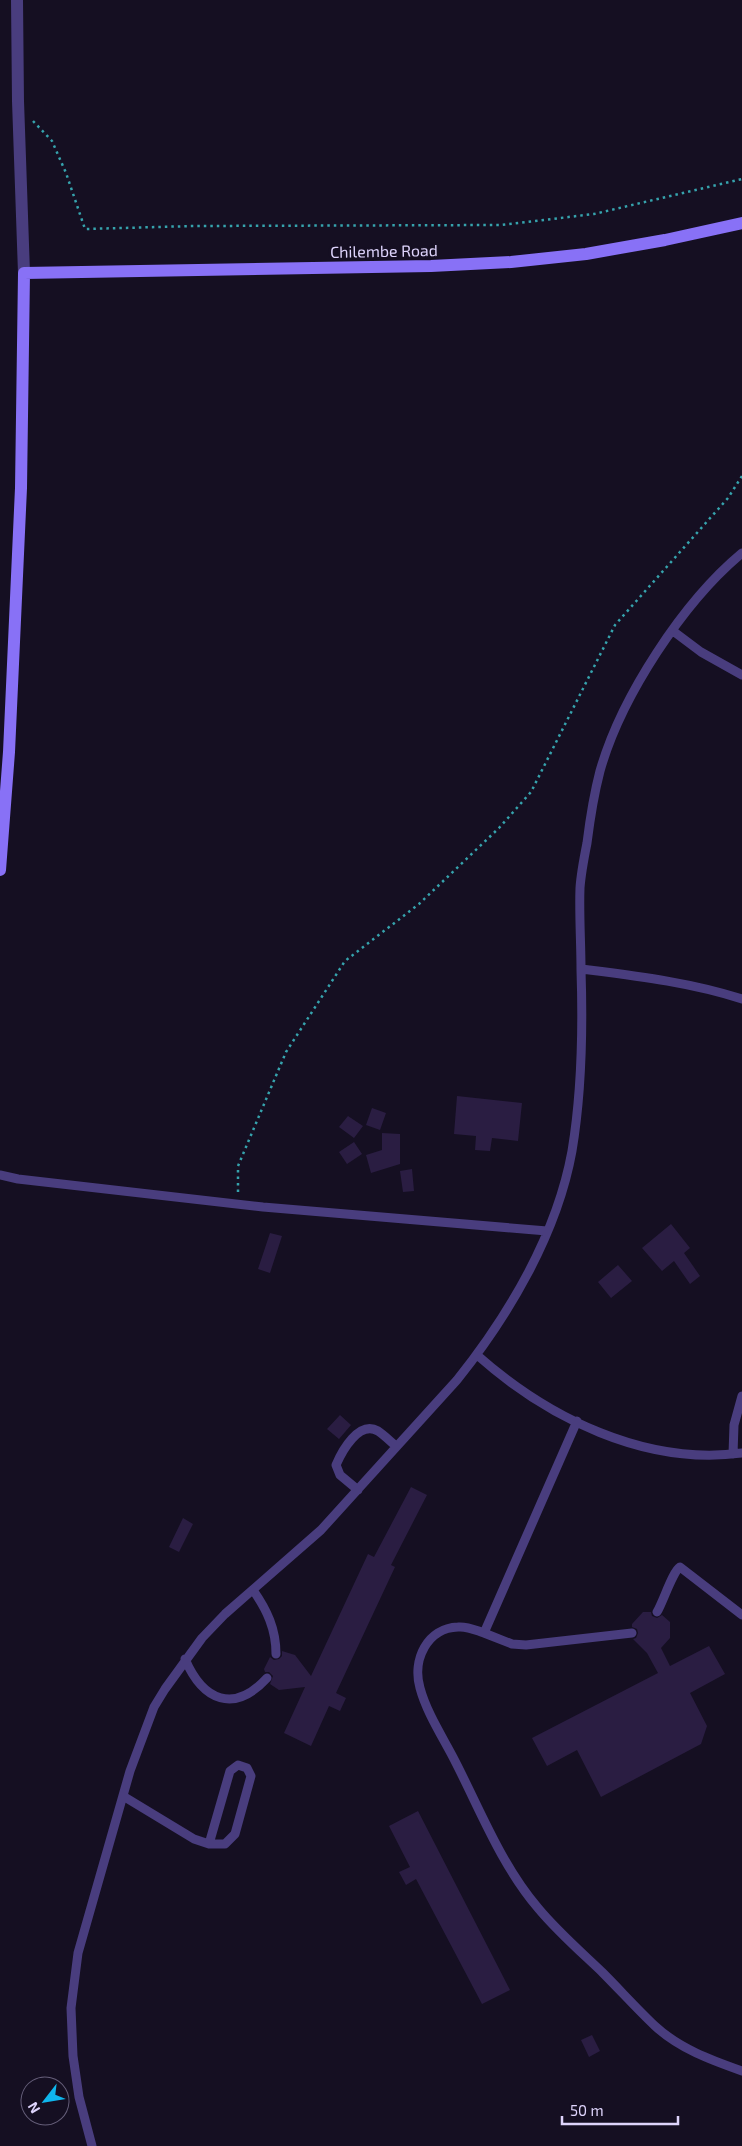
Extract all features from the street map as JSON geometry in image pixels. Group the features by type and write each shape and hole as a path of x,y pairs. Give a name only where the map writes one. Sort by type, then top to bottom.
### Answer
{"main road":[{"name":"Chilembe Road","path":"24,273 431,266 511,262 625,247 742,223"},
{"path":"0,870 9,752 21,488 24,273"}],"street":[{"path":"17,0 18,101 24,273"}],"lane":[{"path":"92,2146 79,2097 73,2056 71,2008 78,1953 123,1796 145,1728 154,1708 185,1660 208,1632 321,1530 457,1380 477,1356 530,1268 560,1199 572,1144 578,1102 582,1037 580,886 600,771 620,720 647,669 701,594 742,553"},
{"path":"673,631 701,652 742,675"},
{"path":"581,969 653,978 704,988 742,999"},
{"path":"0,1175 18,1179 238,1204 547,1231"},
{"path":"477,1356 504,1379 535,1400 577,1421 637,1446 669,1451 704,1454 738,1453 734,1425 742,1396"},
{"path":"484,1632 577,1421"},
{"path":"358,1490 340,1474 336,1465 341,1452 356,1435 366,1429 376,1430 396,1446"},
{"path":"657,1612 668,1592 674,1573 680,1567 742,1615"},
{"path":"253,1590 271,1620 276,1654"},
{"path":"632,1633 526,1645 512,1644 467,1627 456,1627 427,1641 421,1652 418,1669 420,1688 432,1717 507,1864 538,1908 656,2027 680,2045 709,2060 742,2071"},
{"path":"185,1660 200,1685 212,1694 227,1700 239,1699 250,1693 267,1678"},
{"path":"123,1796 194,1839 210,1844 224,1844 235,1834 251,1776 247,1768 238,1765 230,1771 210,1844"}],"path":[{"path":"32,120 52,141 66,172 85,229 204,226 500,225 594,214 742,179"},
{"path":"238,1204 238,1166 282,1061 344,961 419,904 499,828 531,792 615,625 728,498 742,476"}],"building":[{"path":"457,1096 522,1103 518,1141 492,1138 490,1151 475,1150 476,1136 454,1134"},
{"path":"372,1108 386,1113 380,1130 366,1125"},
{"path":"348,1116 363,1126 354,1138 339,1127"},
{"path":"382,1133 400,1134 400,1164 371,1173 366,1155 382,1150"},
{"path":"354,1142 362,1154 347,1164 339,1152"},
{"path":"412,1169 414,1191 403,1192 400,1171"},
{"path":"671,1224 690,1248 684,1253 700,1276 690,1284 674,1261 662,1271 642,1248"},
{"path":"270,1233 282,1236 270,1273 258,1269"},
{"path":"618,1265 632,1281 611,1298 598,1282"},
{"path":"340,1415 351,1425 339,1439 327,1429"},
{"path":"411,1487 427,1495 391,1565 395,1567 336,1693 346,1698 340,1711 329,1706 311,1746 284,1733 305,1687 279,1690 270,1684 273,1676 269,1672 265,1672 264,1669 270,1657 274,1660 279,1659 282,1656 282,1651 295,1655 311,1676 368,1554 374,1557"},
{"path":"183,1518 193,1524 179,1552 169,1547"},
{"path":"643,1612 651,1612 652,1616 657,1618 662,1615 670,1622 670,1638 661,1648 670,1666 709,1646 725,1674 690,1693 707,1726 701,1744 601,1797 577,1750 547,1766 532,1738 658,1673 647,1653 633,1639 636,1638 638,1633 637,1629 632,1627 632,1624"},
{"path":"418,1811 510,1990 482,2004 416,1879 406,1885 399,1872 410,1867 389,1826"},
{"path":"592,2035 600,2051 589,2057 581,2040"}]}
